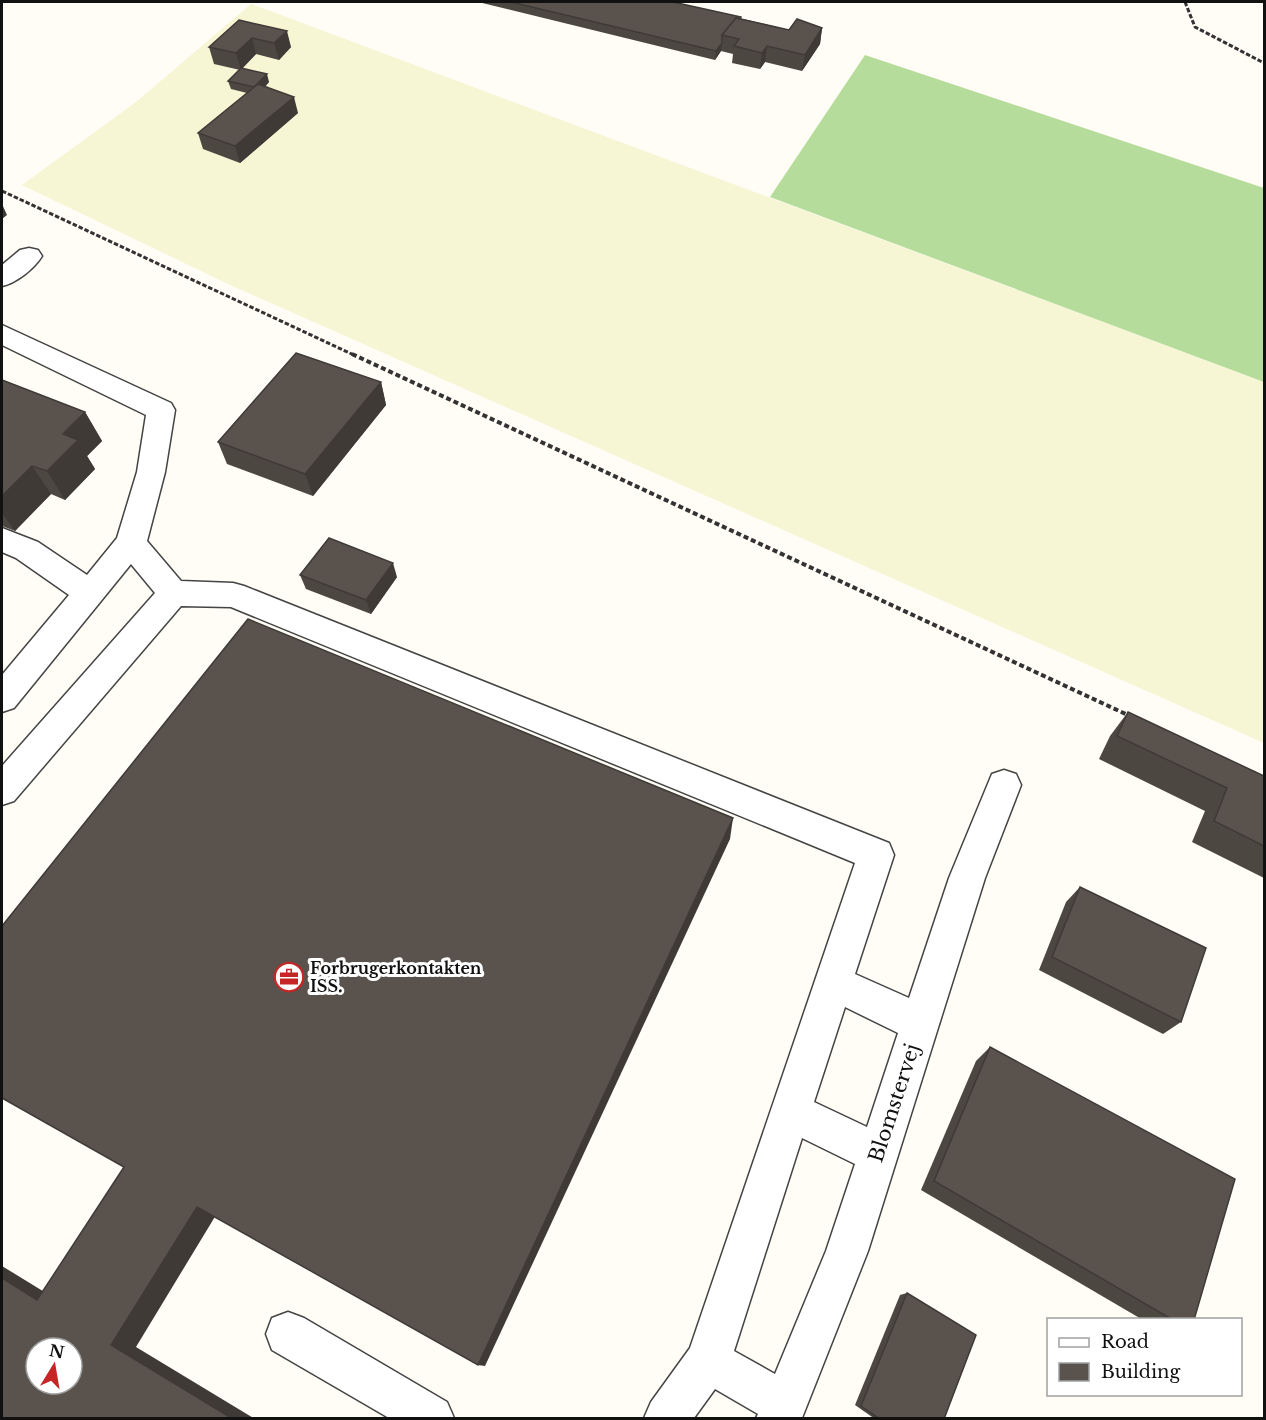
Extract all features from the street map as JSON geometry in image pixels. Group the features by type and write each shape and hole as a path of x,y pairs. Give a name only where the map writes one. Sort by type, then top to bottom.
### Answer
{"street":[{"path":"2,278 29,256"},
{"path":"2,334 161,410 151,472 131,543 2,698"},
{"path":"2,540 27,550 90,592"},
{"path":"131,543 172,593 233,595 244,599 876,855 708,1361 667,1419"},
{"path":"2,790 172,593"},
{"name":"Blomstervej","path":"782,1412 847,1251 967,878 1004,785"},
{"path":"834,983 920,1023"},
{"path":"791,1112 878,1154"},
{"path":"288,1334 431,1419"},
{"path":"708,1361 782,1412"}],"path":[{"path":"1185,2 1195,27 1264,63"},
{"path":"2,191 1135,718"}],"green space":[{"path":"251,4 1264,382 1264,743 228,284 22,185 136,102"},
{"path":"865,55 1264,188 1264,382 770,197"}],"building":[{"path":"511,2 673,2 741,17 736,18 722,35 722,43 716,51"},
{"path":"736,18 789,30 797,19 822,28 805,55 767,46 762,53 734,46 739,39 722,35"},
{"path":"239,20 287,31 274,43 252,38 236,53 209,47"},
{"path":"241,68 267,74 254,87 228,81"},
{"path":"258,84 294,97 235,146 198,133"},
{"path":"296,353 381,382 305,474 218,442"},
{"path":"2,380 85,412 63,434 78,440 47,471 32,466 2,496"},
{"path":"329,538 393,563 366,600 300,575"},
{"path":"248,619 733,818 478,1365 197,1207 111,1345 233,1419 4,1419 2,1417 2,1278 37,1300 124,1167 2,1098 2,926"},
{"path":"1128,712 1264,776 1264,846 1214,821 1227,788 1117,736"},
{"path":"1080,887 1206,948 1181,1022 1052,957"},
{"path":"990,1047 1235,1179 1195,1318 1170,1318 934,1181"},
{"path":"907,1293 976,1335 944,1419 880,1419 861,1406"}],"place":[{"name":"Forbrugerkontakten ISS.","path":"289,977"}]}
